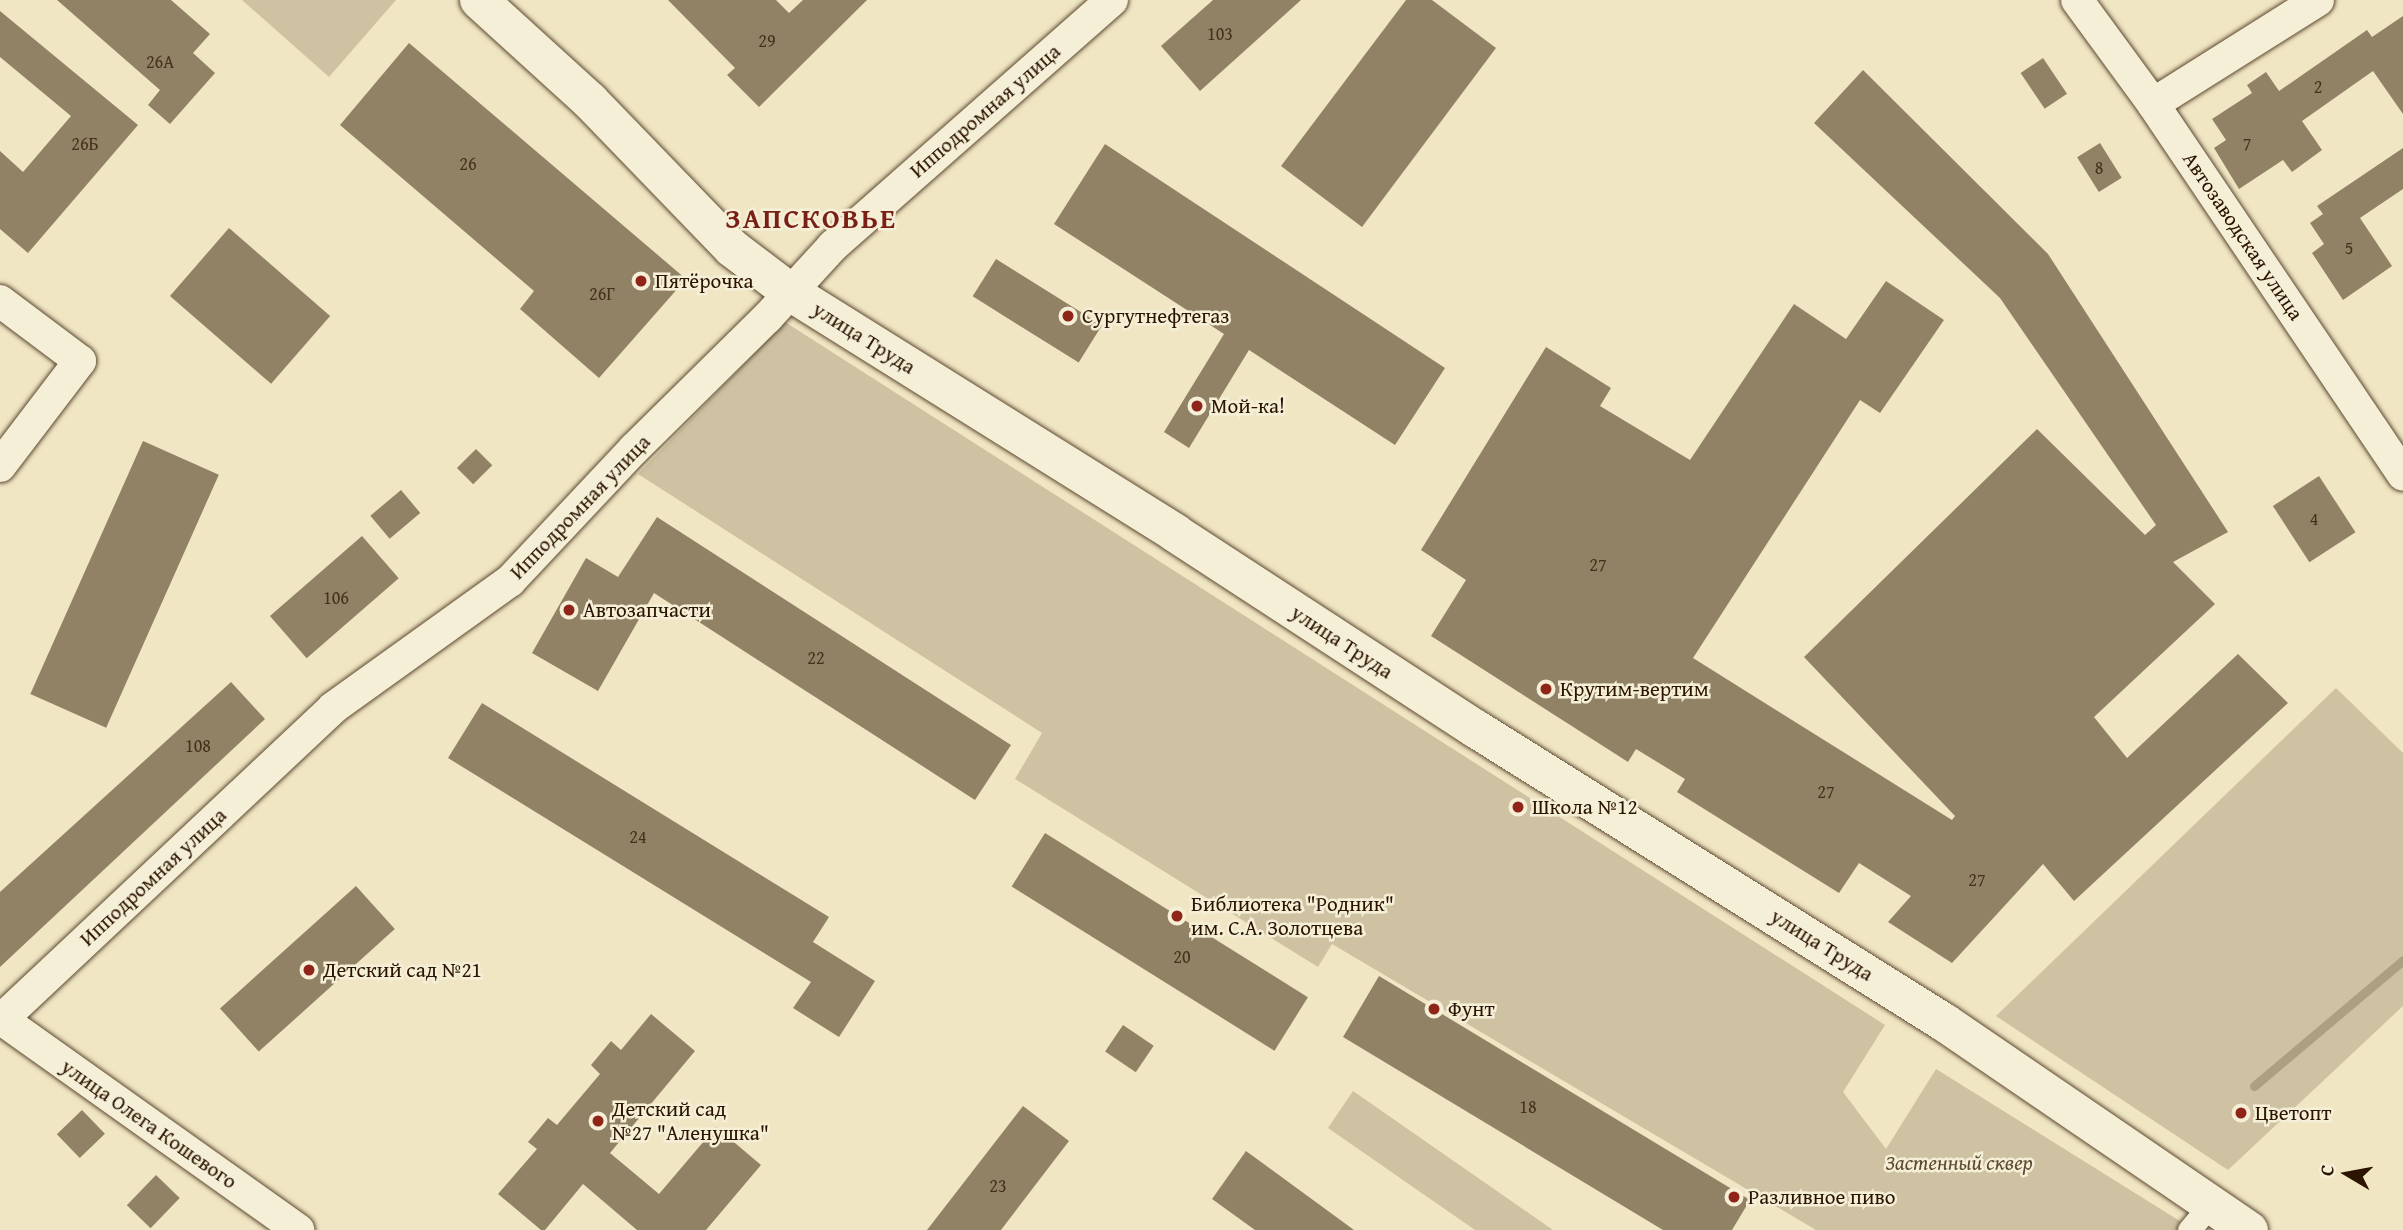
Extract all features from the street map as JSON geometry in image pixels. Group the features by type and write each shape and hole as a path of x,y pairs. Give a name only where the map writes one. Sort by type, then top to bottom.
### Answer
{"main road":[{"name":"улица Труда","path":"479,0 590,101 732,248 790,292 1175,533 1476,729 1945,1023 2201,1217 2249,1230"}],"street":[{"name":"Ипподромная улица","path":"1,1019 333,709 510,581 634,449 843,236 1112,0"},
{"name":"Автозаводская улица","path":"2077,0 2154,104 2403,475"},
{"path":"2154,104 2318,0"},
{"path":"0,301 80,361 0,466"},
{"name":"улица Олега Кошевого","path":"1,1019 298,1230"}],"green space":[{"path":"242,0 396,0 329,77"},
{"name":"Застенный сквер","path":"785,322 1885,1025 1843,1092 1886,1149 1936,1069 2183,1223 2178,1230 1816,1230 1332,944 1318,967 1015,779 1042,733 638,474"},
{"path":"2336,688 2403,753 2403,1006 2228,1170 1996,1016"},
{"path":"1353,1091 1553,1230 1475,1230 1328,1128"}],"building":[{"path":"57,0 171,0 210,34 193,53 215,73 170,124 148,105 160,90"},
{"path":"668,0 776,0 789,13 803,0 867,0 759,107 727,75 735,68"},
{"path":"1213,0 1301,0 1200,91 1161,46"},
{"path":"1406,0 1432,0 1496,48 1362,227 1281,166"},
{"path":"0,11 138,125 28,253 0,229 0,151 23,172 71,116 0,57"},
{"path":"2403,16 2403,114 2373,71 2302,121 2322,150 2292,172 2283,160 2239,189 2214,148 2226,140 2212,119 2252,93 2247,85 2266,72 2279,91 2367,30 2372,37"},
{"path":"409,43 686,279 599,378 520,309 534,291 340,125"},
{"path":"2043,58 2067,94 2045,109 2021,73"},
{"path":"1863,70 2048,254 2228,532 2173,562 2215,604 2094,717 2127,758 2238,654 2288,703 2074,901 2043,864 1952,963 1888,922 1911,896 1859,863 1839,893 1677,792 1685,779 1636,749 1628,762 1431,636 1466,580 1421,550 1546,347 1611,388 1600,406 1690,460 1794,304 1846,339 1886,281 1944,320 1880,413 1860,400 1693,658 1952,820 1955,816 1804,657 2037,429 2145,535 2156,525 2000,298 1814,123"},
{"path":"2100,143 2122,178 2099,192 2077,157"},
{"path":"1105,144 1445,368 1395,445 1249,350 1189,448 1164,432 1224,334 1054,224"},
{"path":"2403,148 2403,189 2360,218 2392,266 2343,300 2312,253 2324,244 2310,223 2323,214 2317,206"},
{"path":"229,228 330,316 271,384 170,296"},
{"path":"996,259 1102,325 1079,363 973,296"},
{"path":"143,441 219,475 106,728 30,694"},
{"path":"476,449 492,465 473,484 457,468"},
{"path":"2319,476 2355,532 2309,562 2273,506"},
{"path":"401,490 420,513 390,539 370,516"},
{"path":"657,517 1011,745 975,800 654,593 598,691 532,653 586,558 618,577"},
{"path":"362,536 399,578 307,658 270,616"},
{"path":"231,682 265,719 0,967 0,892"},
{"path":"482,703 829,917 813,942 875,981 839,1037 793,1008 811,982 448,758"},
{"path":"1045,833 1308,997 1275,1051 1012,886"},
{"name":"Детский сад №21","path":"356,886 395,929 259,1052 220,1008"},
{"path":"1379,976 1750,1200 1732,1230 1663,1230 1343,1037"},
{"name":"Детский сад №27 \"Аленушка\"","path":"651,1014 695,1051 610,1153 659,1194 716,1127 761,1165 706,1230 637,1230 583,1184 545,1230 541,1230 498,1194 537,1149 528,1142 548,1118 557,1125 600,1074 591,1065 611,1041 621,1050"},
{"path":"1123,1025 1154,1046 1136,1072 1105,1052"},
{"path":"1023,1106 1069,1141 1001,1230 927,1230"},
{"path":"82,1110 105,1134 80,1158 57,1134"},
{"path":"1246,1151 1354,1230 1255,1230 1212,1199"},
{"path":"156,1175 180,1198 151,1228 127,1205"}],"waterway":[{"path":"2254,1086 2403,960"}],"place":[{"name":"Пятёрочка","path":"641,281"},
{"name":"Сургутнефтегаз","path":"1068,316"},
{"name":"Мой-ка!","path":"1197,406"},
{"name":"Автозапчасти","path":"569,610"},
{"name":"Крутим-вертим","path":"1546,689"},
{"name":"Школа №12","path":"1518,807"},
{"name":"Библиотека \"Родник\" им. С.А. Золотцева","path":"1177,916"},
{"name":"Детский сад №21","path":"309,970"},
{"name":"Фунт","path":"1434,1009"},
{"name":"Цветопт","path":"2241,1113"},
{"name":"Детский сад №27 \"Аленушка\"","path":"598,1121"},
{"name":"Разливное пиво","path":"1734,1197"}],"district":[{"name":"ЗАПСКОВЬЕ","path":"811,218"}]}
